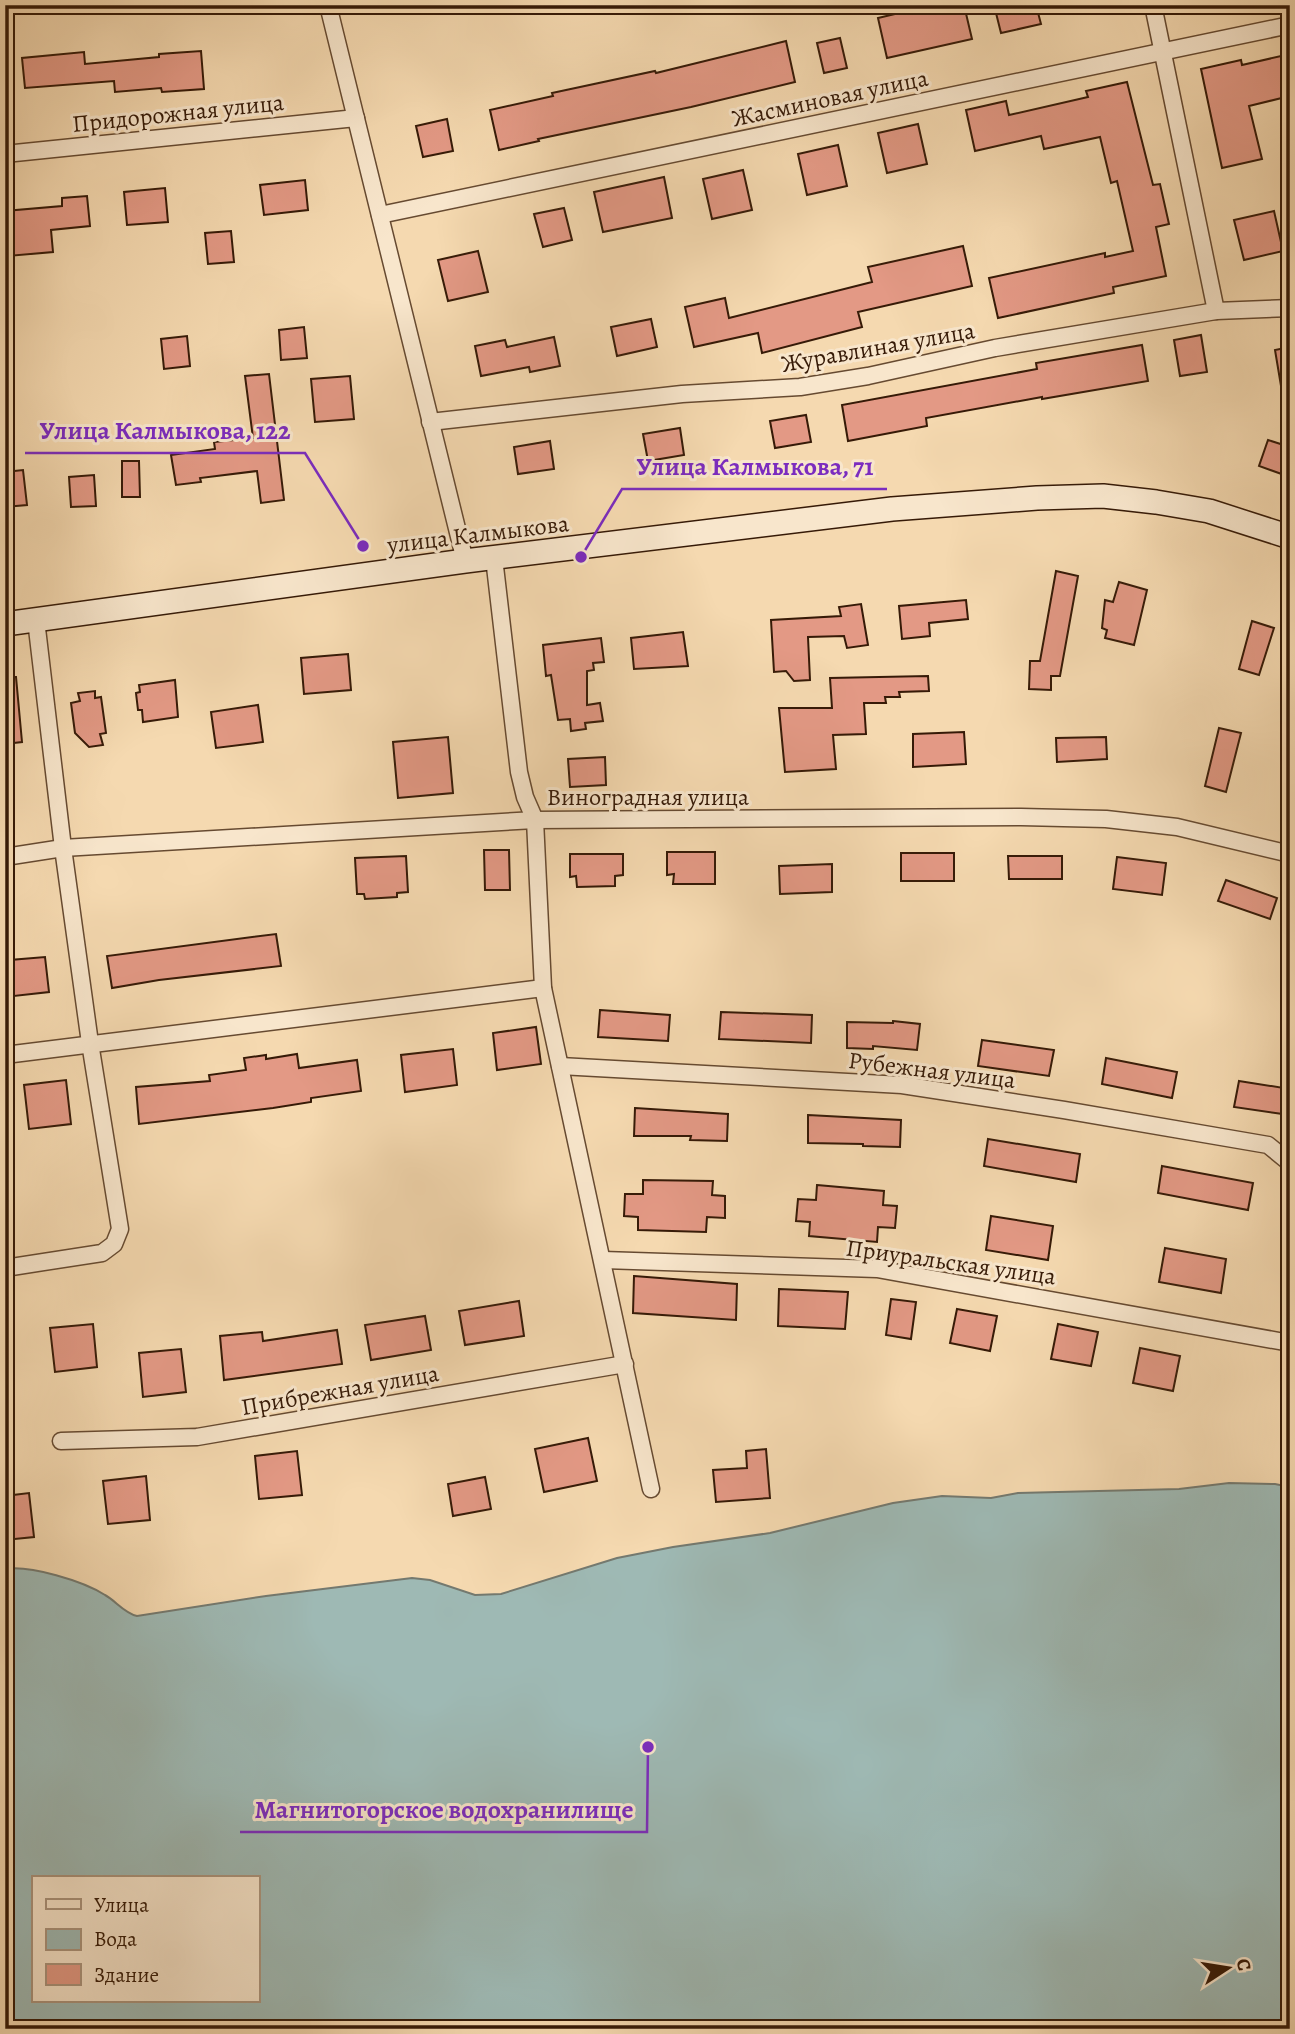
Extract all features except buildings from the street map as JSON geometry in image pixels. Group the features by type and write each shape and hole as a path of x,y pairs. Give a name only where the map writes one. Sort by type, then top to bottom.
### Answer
{"main road":[{"name":"улица Калмыкова","path":"5,624 465,561 892,509 1037,498 1103,496 1156,502 1209,511 1290,537"}],"street":[{"path":"328,5 465,561"},
{"path":"1153,5 1216,311"},
{"name":"Жасминовая улица","path":"380,215 1290,25"},
{"name":"Придорожная улица","path":"5,154 356,118"},
{"name":"Журавлиная улица","path":"430,422 682,394 800,387 868,376 995,348 1216,311 1290,308"},
{"path":"494,558 519,772 525,797 535,820 543,988 651,1489"},
{"path":"5,1268 102,1253 114,1244 120,1229 90,1044 36,620"},
{"name":"Виноградная улица","path":"5,857 63,848 535,820 1021,817 1106,819 1177,827 1290,854"},
{"path":"5,1055 543,988"},
{"name":"Рубежная улица","path":"560,1066 902,1085 1268,1145 1290,1163"},
{"name":"Приуральская улица","path":"603,1260 877,1269 1290,1343"},
{"name":"Прибрежная улица","path":"61,1441 197,1437 625,1364"}],"water":[{"path":"1229,1483 1290,1487 1290,2029 5,2029 5,1569 28,1569 70,1580 95,1590 137,1616 266,1596 412,1578 430,1580 475,1595 501,1594 617,1558 770,1533 893,1503 942,1496 991,1498 1018,1493 1179,1489"}],"place":[{"name":"Улица Калмыкова, 122","path":"363,546"},
{"name":"Улица Калмыкова, 71","path":"581,557"},
{"name":"Магнитогорское водохранилище","path":"648,1747"}]}
